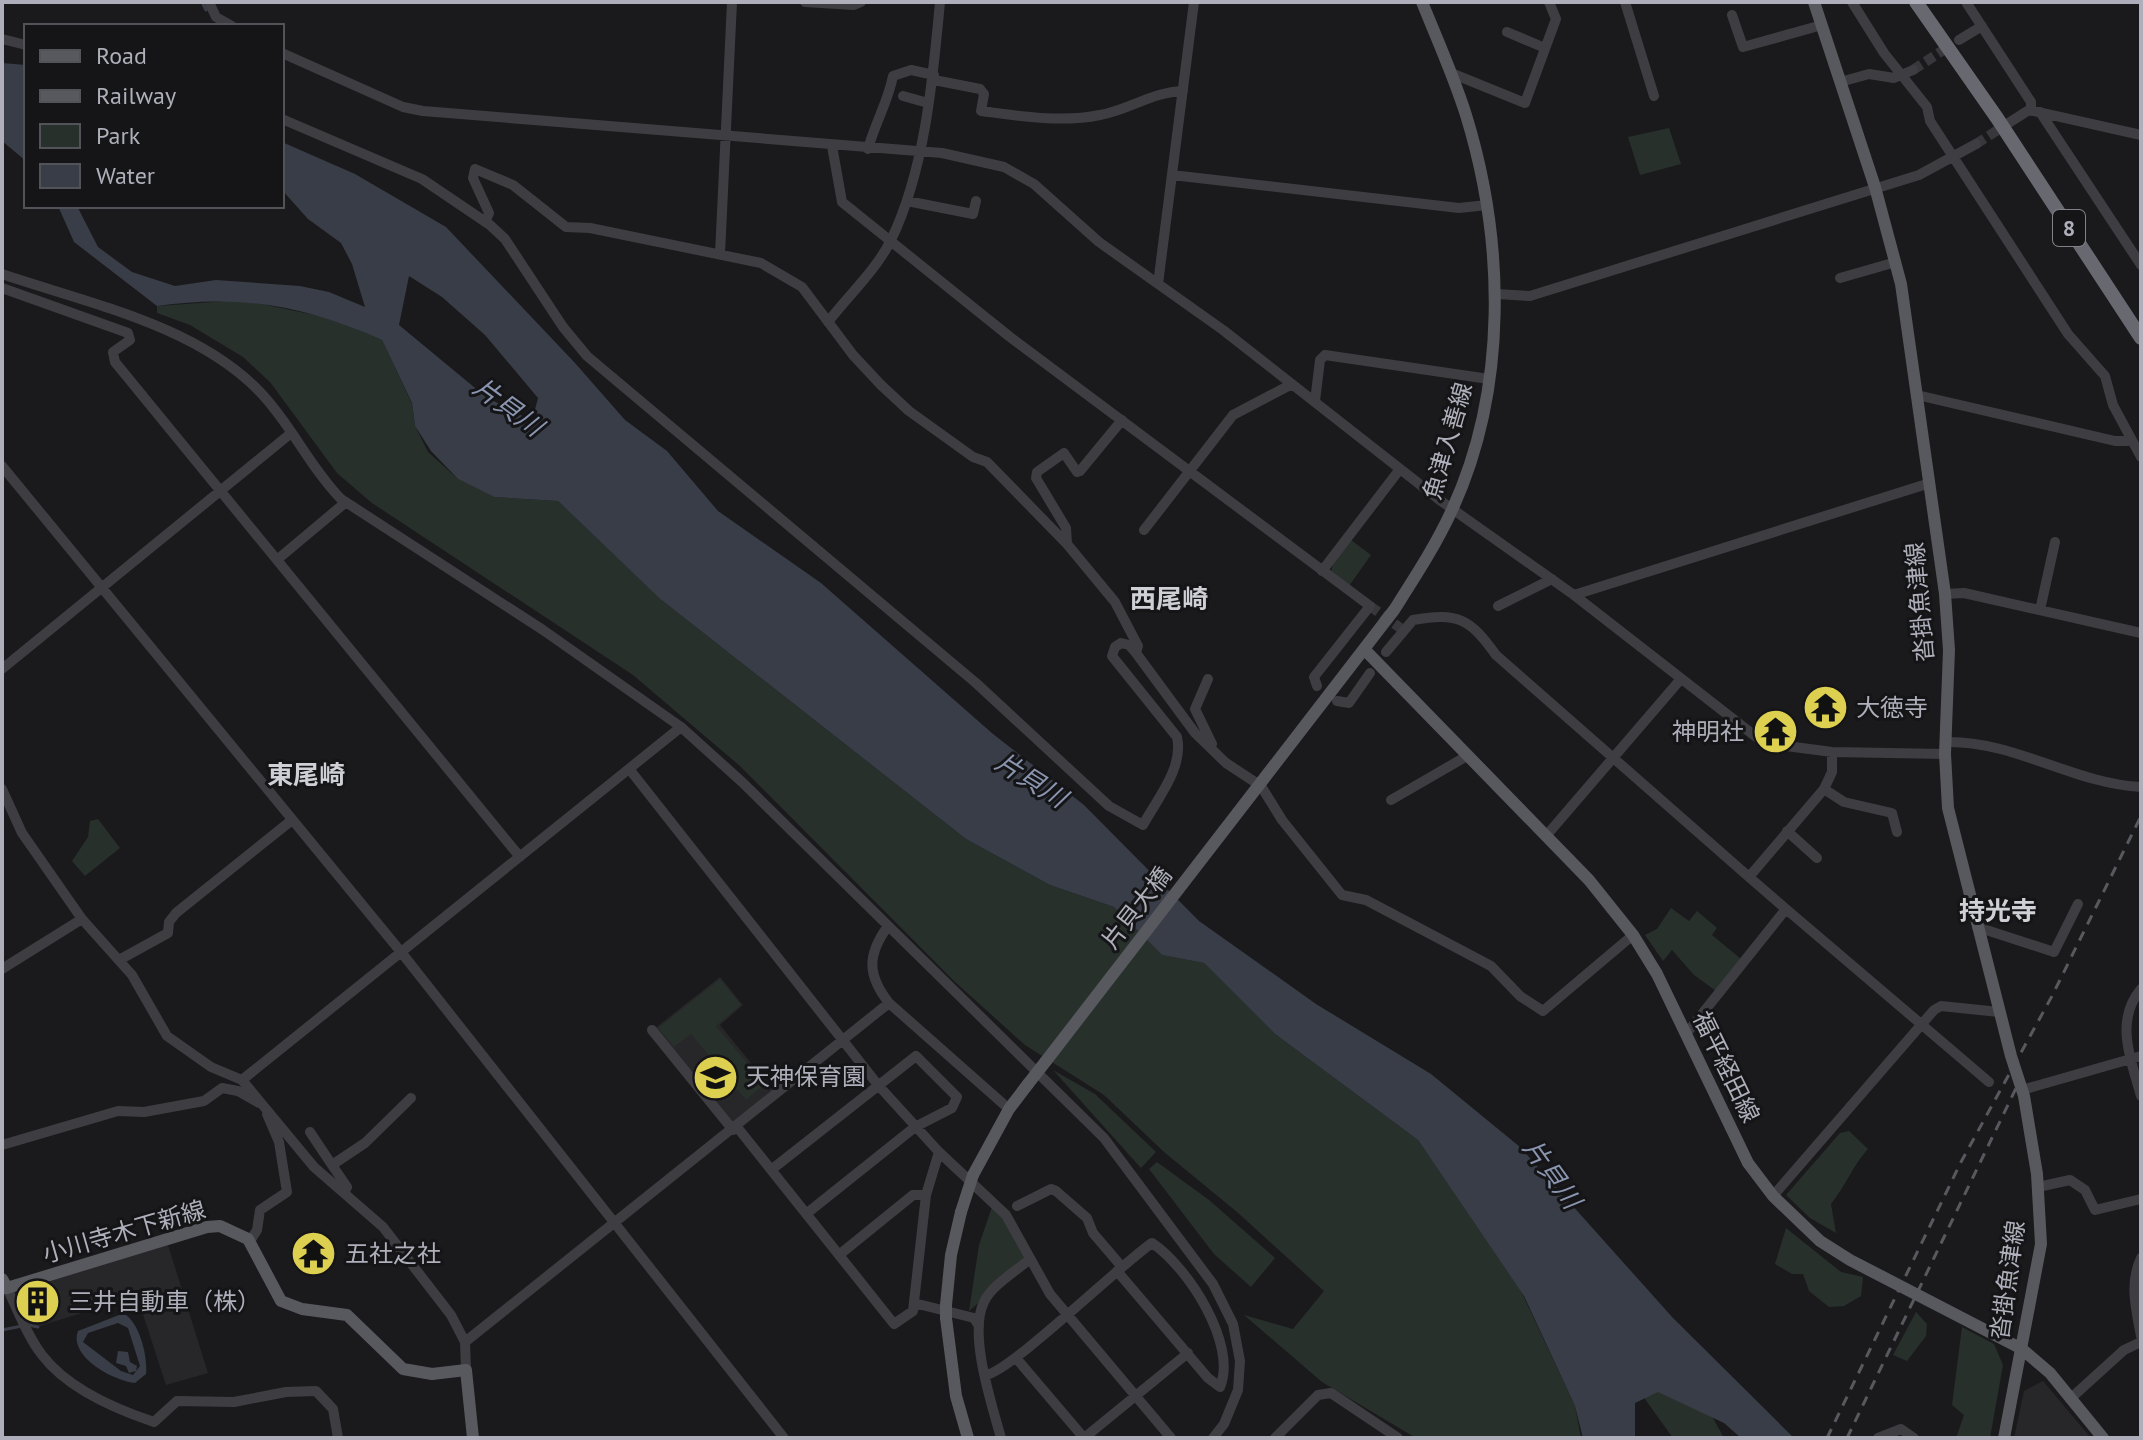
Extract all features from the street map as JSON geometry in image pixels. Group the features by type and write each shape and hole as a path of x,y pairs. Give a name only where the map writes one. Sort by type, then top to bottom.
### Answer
{"highway":[{"name":"8","path":"1916,2 1997,118 2141,338"}],"main road":[{"name":"魚津入善線","path":"1257,790 1424,564 1453,508 1479,433 1489,379 1496,294 1487,205 1466,116 1422,2"},
{"name":"沓掛魚津線","path":"1814,2 1875,187 1896,262 1945,594 1949,650 1945,748 1952,830 2022,1090 2038,1187 2041,1244 2004,1438"},
{"name":"福平経田線","path":"1364,649 1546,836 1609,903 1633,935 1657,974 1748,1163 1773,1196 1820,1241 1850,1260 2022,1349 2050,1373 2103,1438"},
{"name":"片貝大橋","path":"1009,1109 1257,790"},
{"path":"968,1438 956,1396 946,1311 951,1255 973,1175 1009,1109"},
{"name":"小川寺木下新線","path":"4,1286 207,1227 242,1233 250,1241"},
{"path":"250,1241 281,1301 302,1309 347,1315 403,1369 432,1374 466,1370 473,1436"}],"street":[{"path":"209,2 216,17 228,24"},
{"path":"720,254 732,2"},
{"path":"805,2 861,2"},
{"path":"828,322 890,243 907,201 934,78 940,2"},
{"path":"1158,284 1194,2"},
{"path":"1451,73 1525,103 1556,19 1549,2"},
{"path":"1625,2 1654,96"},
{"path":"1852,2 1884,53 1908,73 1927,107 1930,121 2068,334 2105,376 2113,405 2141,457"},
{"path":"1966,2 2035,111 2141,265"},
{"path":"1732,15 1743,47 1822,25"},
{"path":"1959,40 1982,26"},
{"path":"1507,32 1545,48"},
{"path":"2,39 24,44"},
{"path":"284,54 382,98 423,111 726,138 918,151 1004,167 1034,184 1099,242 1315,401 1400,469 1574,595 1764,743 1832,752 1945,748 1965,741 2125,787 2141,786"},
{"path":"868,149 875,120 890,93 893,76 911,70 980,89 984,94 981,111 1041,118 1099,116 1161,92 1183,91"},
{"path":"1840,82 1869,74 1908,73"},
{"path":"903,96 928,103"},
{"path":"2007,124 2035,111 2141,135"},
{"path":"284,120 422,179 485,222 505,239 563,327 587,356 976,683 1109,806 1143,825 1167,783 1179,747 1177,737 1112,656 1115,647 1121,643 1129,645 1136,653 1195,733 1257,790 1342,895 1366,900 1491,966 1520,996 1543,1011 1633,935"},
{"path":"1496,294 1530,296 1919,175 1956,158 1976,144"},
{"path":"832,146 842,202 890,243 1370,606 1314,677 1317,686"},
{"path":"485,222 489,213 473,178 475,169 513,185 566,227 761,263 802,287 853,355 909,411 973,457 987,462 1067,544 1129,623 1138,646 1136,653"},
{"path":"1172,175 1459,208 1487,205"},
{"path":"907,201 973,214 976,201"},
{"path":"1840,278 1896,262"},
{"path":"2,274 198,343 234,367 263,395 318,476 346,502 543,630 681,727 1104,1138 1213,1284 1233,1324 1240,1361 1238,1390 1224,1424 1213,1438"},
{"path":"2,288 128,333 130,340 113,352 115,362 520,857"},
{"path":"1315,401 1320,360 1325,355 1489,379"},
{"path":"1144,530 1233,415 1292,384"},
{"path":"1917,395 2115,441 2131,441"},
{"path":"1067,544 1066,528 1036,478 1037,472 1064,453 1077,472 1080,471 1122,420"},
{"path":"2,669 290,434"},
{"path":"2,466 401,952 784,1438"},
{"path":"1322,571 1400,469"},
{"path":"1574,595 1930,483"},
{"path":"278,559 346,502"},
{"path":"2040,610 2055,542"},
{"path":"1498,606 1552,579"},
{"path":"1945,594 1964,593 2141,633"},
{"path":"1386,652 1413,620 1458,618 1475,625 1496,655 1989,1082"},
{"path":"1337,701 1349,703 1370,673"},
{"path":"1208,679 1195,709 1212,746"},
{"path":"1546,836 1680,680"},
{"path":"242,1080 681,727"},
{"path":"1749,877 1824,789 1832,772 1832,752"},
{"path":"1391,800 1467,756"},
{"path":"630,770 878,1085 939,1152 1006,1215 1050,1294 1171,1438"},
{"path":"2,789 22,833 82,919 132,975 167,1036 211,1067 242,1080 314,1167 383,1227 451,1315 465,1342 466,1370"},
{"path":"1824,789 1844,802 1892,813 1897,832"},
{"path":"119,960 168,933 169,922 176,913 292,820"},
{"path":"1787,831 1817,858"},
{"path":"1977,927 2054,952 2078,904"},
{"path":"1686,1034 1786,909"},
{"path":"2,969 82,919"},
{"path":"888,926 875,944 870,968 876,986 889,1003 1009,1109"},
{"path":"2141,989 2128,1006 2125,1028 2136,1057 2141,1096"},
{"path":"465,1342 889,1003"},
{"path":"1773,1196 1941,1006 1999,1012"},
{"path":"652,1030 771,1170 894,1324 913,1311 926,1195 939,1152"},
{"path":"771,1170 916,1056 921,1057 957,1097 952,1108 915,1127 806,1214"},
{"path":"2022,1090 2136,1057"},
{"path":"2,1145 118,1111 144,1112 204,1101 222,1088 238,1091 267,1108 279,1142 287,1192 260,1210 257,1230 250,1241"},
{"path":"332,1165 365,1143 411,1098"},
{"path":"310,1132 347,1187 344,1193"},
{"path":"2038,1187 2070,1180 2085,1190 2095,1210 2141,1199"},
{"path":"985,1375 993,1375 1016,1358 1067,1312 1120,1269 1152,1243 1166,1252 1219,1331 1225,1376 1220,1387 1188,1353 1120,1269 1093,1233 1087,1218 1056,1191 1051,1189 1017,1206"},
{"path":"839,1255 913,1195 926,1195"},
{"path":"2141,1258 2134,1273 2134,1296 2141,1336"},
{"path":"1001,1438 985,1375 979,1314 985,1299 1030,1259"},
{"path":"4,1286 40,1352 56,1372 136,1417 154,1422 177,1401 234,1402 286,1392 316,1391 325,1397 333,1409 338,1438"},
{"path":"914,1303 974,1318 980,1328"},
{"path":"2070,1399 2124,1350 2141,1342"},
{"path":"1016,1358 1084,1438 1188,1353"},
{"path":"1275,1438 1318,1395 1331,1393 1398,1438"},
{"path":"1878,1438 1901,1429 1914,1438"}],"shaded area":[{"path":"720,977 743,1005 720,1025 774,1091 732,1124 654,1029"},
{"path":"168,1245 208,1373 166,1385 137,1296 33,1328 18,1295 23,1289"},
{"path":"2043,1381 2091,1438 2014,1438 2024,1391"}],"green space":[{"path":"1669,128 1681,164 1640,175 1628,137"},
{"path":"242,300 334,319 382,340 412,404 415,426 428,452 458,479 494,497 558,501 659,598 966,839 1050,885 1114,907 1162,955 1204,963 1275,1034 1418,1140 1521,1291 1575,1406 1581,1438 1416,1438 1322,1382 1244,1315 1293,1329 1324,1291 1237,1212 1164,1152 1104,1095 1025,1045 955,982 740,766 633,675 372,503 337,473 270,382 243,357 190,325 157,313 157,306"},
{"path":"1351,540 1371,555 1349,586 1331,572 1333,563"},
{"path":"98,819 120,848 85,876 72,861 88,837 90,821"},
{"path":"1671,908 1689,921 1697,911 1717,928 1712,935 1741,959 1716,991 1694,975 1672,950 1663,961 1645,935 1657,929"},
{"path":"720,979 741,1005 716,1026 765,1084 746,1100 691,1034 674,1047 658,1028"},
{"path":"1053,1070 1095,1094 1156,1152 1141,1168"},
{"path":"1849,1131 1868,1149 1831,1204 1836,1233 1810,1218 1786,1195 1840,1133"},
{"path":"1157,1162 1209,1200 1275,1258 1251,1287 1214,1254 1149,1169"},
{"path":"994,1201 1030,1259 969,1311 979,1245"},
{"path":"1786,1228 1841,1272 1863,1277 1861,1296 1844,1306 1829,1307 1809,1291 1803,1274 1792,1274 1775,1264"},
{"path":"1916,1312 1927,1324 1926,1336 1907,1361 1893,1355"},
{"path":"1962,1327 1994,1344 2003,1365 1990,1438 1956,1438 1964,1415 1952,1405"},
{"path":"1644,1370 1708,1409 1724,1438 1673,1438 1637,1388"}],"water":[{"path":"2,63 24,65 24,159 2,141"},
{"name":"片貝川","path":"284,143 355,174 446,227 625,420 667,451 718,511 821,583 993,734 1084,805 1199,921 1316,1004 1431,1074 1520,1147 1673,1318 1794,1438 1741,1438 1724,1423 1658,1392 1635,1403 1635,1438 1583,1438 1575,1406 1524,1296 1418,1140 1275,1034 1204,963 1162,955 1114,907 1050,885 966,839 659,598 558,501 494,497 458,479 431,451 415,426 412,403 382,340 326,319 272,306 217,301 157,306 74,242 59,208 78,208 98,247 132,272 175,286 216,280 300,286 329,292 365,307 352,264 341,243 308,219 284,192","holes":["409,276 442,297 485,335 538,398 532,421 486,397 399,325"]},
{"path":"126,1315 142,1342 146,1374 135,1383 115,1378 94,1366 80,1349 78,1331","holes":["118,1323 128,1328 140,1366 133,1375 121,1371 83,1342 88,1333"]},
{"path":"118,1351 128,1352 130,1362 137,1366 136,1371 129,1373 126,1366 116,1363"}],"waterway":[{"path":"202,2 206,10"},
{"path":"29,1325 38,1327"},
{"path":"2,1330 22,1326"}],"tunnel":[{"path":"1913,70 1951,45"},
{"path":"1976,144 2007,124"},
{"path":"1370,606 1403,630"}],"railway":[{"path":"1827,1438 1961,1162 2052,996 2141,816"},
{"path":"1847,1438 2019,1082"}],"place":[{"name":"大徳寺","path":"1825,708"},
{"name":"神明社","path":"1775,732"},
{"name":"天神保育園","path":"715,1077"},
{"name":"五社之社","path":"314,1254"},
{"name":"三井自動車（株）","path":"38,1302"}],"district":[{"name":"西尾崎","path":"1169,599"},
{"name":"東尾崎","path":"306,775"},
{"name":"持光寺","path":"1998,911"}]}
